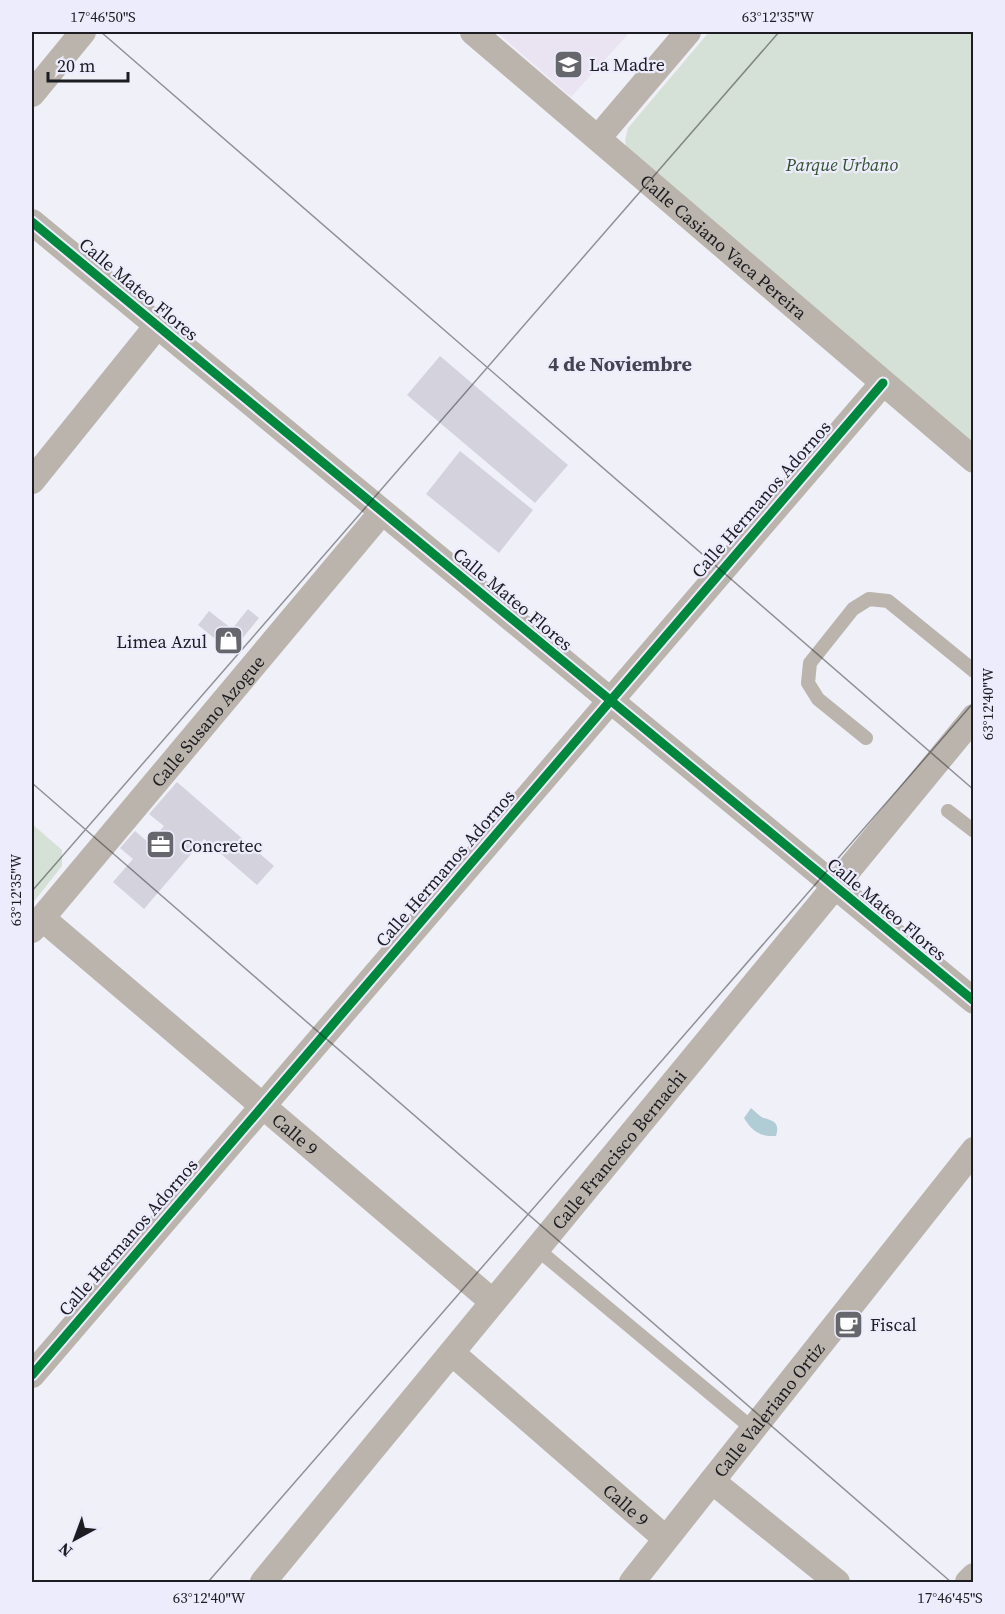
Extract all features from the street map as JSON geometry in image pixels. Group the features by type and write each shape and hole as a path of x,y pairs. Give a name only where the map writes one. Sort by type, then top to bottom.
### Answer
{"street":[{"path":"32,94 83,32"},
{"name":"Calle Casiano Vaca Pereira","path":"473,32 974,460"},
{"path":"598,138 688,32"},
{"name":"Calle Mateo Flores","path":"32,222 974,1001"},
{"path":"32,481 157,326"},
{"name":"Calle Hermanos Adornos","path":"32,1375 883,383"},
{"name":"Calle Susano Azogue","path":"37,925 382,512"},
{"name":"Calle Francisco Bernachi","path":"263,1582 974,717"},
{"name":"Calle 9","path":"37,925 262,1106 493,1302"},
{"name":"Calle Valeriano Ortiz","path":"632,1582 974,1150"},
{"name":"Calle 9","path":"452,1353 665,1538"},
{"path":"712,1481 837,1582"},
{"path":"968,1582 974,1576"}],"lane":[{"path":"866,738 818,699 808,683 810,663 853,609 869,599 888,602 974,671"},
{"path":"948,811 974,831"},
{"path":"537,1249 753,1429"}],"shaded area":[{"name":"La Madre","path":"497,32 630,32 571,97"}],"green space":[{"name":"Parque Urbano","path":"709,32 973,32 973,447 629,158 625,141 628,128"},
{"path":"32,824 62,850 62,866 32,904"}],"water":[{"path":"751,1108 777,1125 776,1136 761,1134 750,1126 744,1118"}],"building":[{"path":"440,356 568,465 535,503 407,395"},
{"path":"460,451 533,510 499,553 426,494"},
{"name":"Limea Azul","path":"248,609 259,618 231,652 198,625 209,611 232,629"},
{"name":"Concretec","path":"177,782 274,866 257,885 204,839 144,909 113,882 133,859 120,848 135,831 149,843 164,826 149,814"}],"cycle path":[{"path":"32,222 974,1001"},
{"path":"32,1375 883,383"}],"place":[{"name":"La Madre","path":"568,64"},
{"name":"Limea Azul","path":"228,641"},
{"name":"Concretec","path":"160,845"},
{"name":"Fiscal","path":"849,1324"}],"district":[{"name":"4 de Noviembre","path":"620,364"}]}
